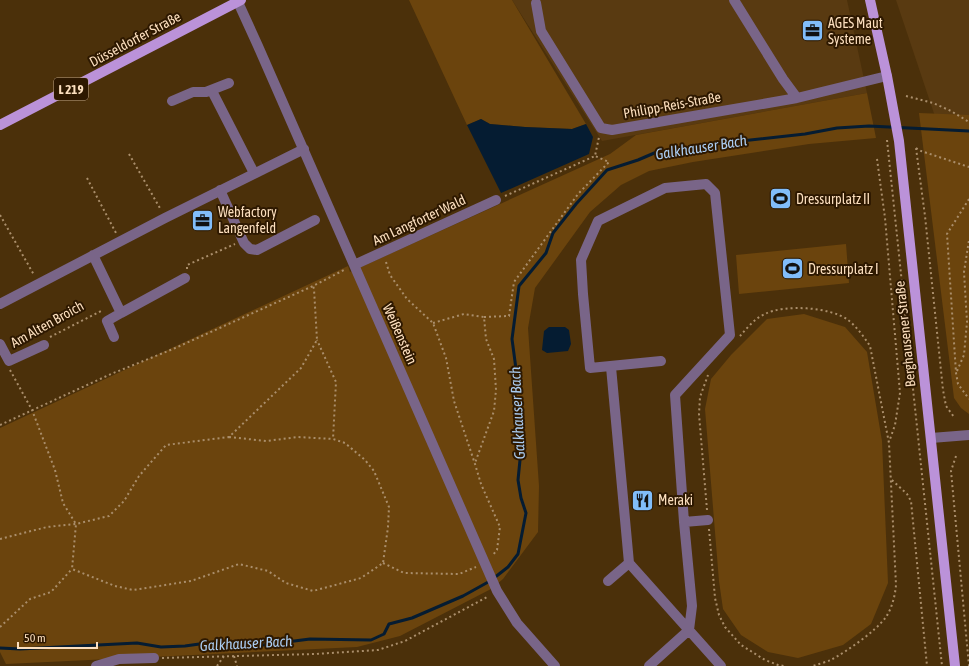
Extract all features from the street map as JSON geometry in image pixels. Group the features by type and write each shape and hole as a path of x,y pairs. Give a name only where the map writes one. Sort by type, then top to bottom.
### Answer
{"main road":[{"name":"Berghausener Straße","path":"870,0 887,76 898,141 955,666"},
{"name":"Düsseldorfer Straße","path":"0,126 239,1"}],"street":[{"path":"734,0 796,98"},
{"name":"Weißenstein","path":"239,1 497,591 517,623 555,666"},
{"path":"536,3 541,31 601,128"},
{"name":"Philipp-Reis-Straße","path":"601,128 612,130 796,98 887,76"},
{"path":"172,101 193,92 212,91 229,83"},
{"path":"212,91 254,173"},
{"path":"0,304 92,255 304,149"},
{"path":"649,666 689,630 692,606 684,522 675,395 730,335 715,193 706,184 665,188 598,221 581,260 590,368 661,361"},
{"path":"220,190 244,243 250,249 257,250 315,220"},
{"name":"Am Langforter Wald","path":"354,265 496,200"},
{"path":"92,255 119,308"},
{"path":"114,337 107,320 119,308 185,278"},
{"name":"Am Alten Broich","path":"0,344 9,361 44,345"},
{"path":"611,367 629,563 721,666"},
{"path":"931,438 969,435"},
{"path":"684,522 708,520"},
{"path":"608,581 629,563"},
{"path":"96,666 119,659 154,658"}],"path":[{"path":"906,96 932,103 951,111 969,122"},
{"path":"595,156 601,128"},
{"path":"887,140 942,666"},
{"path":"954,417 946,406 943,390 925,216 916,148 969,167"},
{"path":"129,154 165,218"},
{"path":"434,323 464,314 484,317 509,316 514,282 578,194 609,162 595,156 496,200"},
{"path":"877,159 885,218 900,393 895,425 889,443"},
{"path":"87,178 120,241"},
{"path":"969,199 947,234 956,373 958,384 969,399"},
{"path":"0,215 38,283"},
{"path":"956,373 964,355 967,322 964,272 969,240"},
{"path":"185,278 187,266 234,244 244,243"},
{"path":"383,252 390,275 407,299 434,323 446,358 454,401 481,484 500,527 497,550 486,564 459,574 404,573 383,562"},
{"path":"0,424 313,286 354,265"},
{"path":"313,286 317,340 336,382 333,439"},
{"name":"Am Alten Broich","path":"44,345 42,340 119,308"},
{"path":"739,338 755,320 765,314 777,309 795,309 826,311 838,315 848,320 861,333 870,346 889,443 896,585 892,604 886,617 872,631 845,652 830,660 813,666"},
{"path":"475,464 494,411 496,390 494,359 486,339 484,317"},
{"path":"229,438 301,368 317,340"},
{"path":"0,627 30,599 51,592 72,569 76,524 63,503 55,470 32,410 6,363 9,361"},
{"path":"708,374 700,397 698,414 715,598 719,614 725,627 733,638 747,650 765,660 784,666"},
{"path":"0,539 47,527 76,524 109,516 124,501 139,476 166,445 229,438 266,441 298,437 333,439 345,443 365,460 374,471 389,507 383,562 361,578 313,591 286,583 268,571 239,564 191,581 133,590 114,586 72,569"},
{"path":"956,456 950,471 969,666"},
{"path":"891,479 907,494 911,502 927,666"},
{"path":"154,658 315,654 378,650 405,640 497,591"},
{"path":"217,666 224,656"},
{"path":"234,656 238,666"}],"shaded area":[{"path":"409,0 512,0 586,124 572,129 525,127 490,124 481,119 467,125"},
{"path":"512,0 847,0 867,93 602,141"},
{"path":"896,0 969,0 969,218"},
{"path":"867,93 876,138 809,144 693,162 649,171 621,185 590,212 535,288 528,328 539,486 538,532 503,579 491,589 400,636 357,647 6,664 0,652 0,428 348,266 350,272 610,154 636,135"},
{"path":"919,113 969,115 969,414 961,408 954,398"},
{"name":"Dressurplatz I","path":"846,244 849,283 739,294 736,255"},
{"path":"804,314 845,327 867,352 882,441 888,583 871,624 843,645 798,658 768,652 741,635 723,609 719,581 705,409 711,379 731,355 767,319"}],"water":[{"path":"481,119 490,124 525,127 572,129 586,124 593,137 589,154 501,193 467,125"},
{"path":"549,327 565,327 569,330 571,344 568,351 547,353 542,350 544,331"}],"waterway":[{"name":"Galkhauser Bach","path":"494,578 508,567 518,554 526,513 521,498 518,480 522,440 514,403 516,369 512,339 519,286 546,253 553,233 576,204 607,170 638,160 659,151 675,154 714,144 805,134 837,128 869,126 969,131"},
{"name":"Galkhauser Bach","path":"0,648 20,649 137,643 161,647 185,646 221,641 263,645 310,639 371,640 384,634 389,624 412,618 463,596 490,581"}],"place":[{"name":"AGES Maut Systeme","path":"813,31"},
{"name":"Dressurplatz II","path":"780,199"},
{"name":"Webfactory Langenfeld","path":"202,220"},
{"name":"Dressurplatz I","path":"792,269"},
{"name":"Meraki","path":"643,500"}]}
